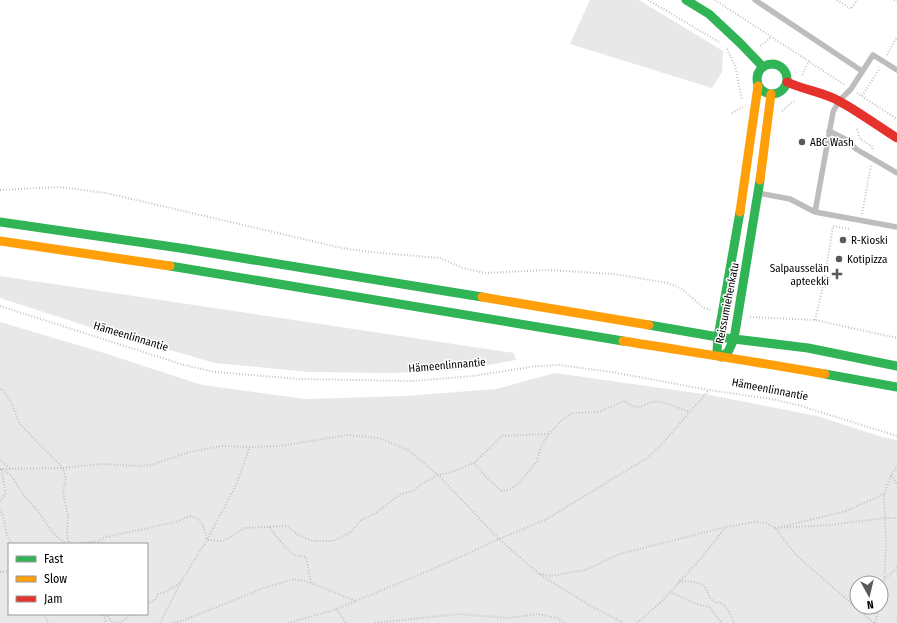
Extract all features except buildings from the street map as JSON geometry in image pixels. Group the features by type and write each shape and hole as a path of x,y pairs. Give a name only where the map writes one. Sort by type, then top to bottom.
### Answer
{"main road":[{"path":"686,0 709,14 763,67"},
{"path":"767,64 778,65 785,72 787,82 781,91 771,94 764,92 758,86 757,75 767,64"},
{"path":"787,82 797,88 812,90 839,101 897,138"},
{"name":"Reissumiehenkatu","path":"758,86 744,191 718,337 718,351 721,357 728,354 734,339 758,193 771,94"},
{"path":"0,222 127,239 405,283 718,337 756,341 858,357 897,366"},
{"name":"Hämeenlinnantie","path":"0,241 149,263 721,357 755,361 897,387"}],"lane":[{"path":"754,0 862,71"},
{"path":"815,212 833,112 839,101 851,89 873,55 897,70"},
{"path":"829,131 847,140 856,149 897,173"},
{"path":"744,191 790,199 815,212 897,227"}],"path":[{"path":"716,0 897,119"},
{"path":"837,0 851,9 857,0"},
{"path":"732,113 746,106"},
{"path":"861,220 872,157"},
{"path":"0,190 58,187 106,193 342,248 440,258 463,268 485,273 548,270 614,274 668,283 682,289 704,308 722,314"},
{"path":"815,320 824,282 833,226 850,229"},
{"name":"Hämeenlinnantie","path":"0,306 184,365 215,372 300,379 412,381 473,376 537,366 559,366 612,372 798,405 897,436"},
{"path":"738,316 815,320 897,338"},
{"path":"0,389 3,390 11,402 20,424 63,468 66,480 63,492 68,517 67,534 70,543"},
{"path":"288,623 337,609 447,564 499,539 547,519 647,458 660,446 709,390"},
{"path":"474,463 489,480 502,491 511,489 520,482 537,461 541,446 549,434 561,421 572,413 599,412 624,401 630,405 641,407 650,403 658,402 690,412"},
{"path":"207,540 224,541 244,528 287,526 298,535 313,541 333,541 350,533 361,520 374,514 401,494 413,491 438,475 449,473 474,463 502,436 549,434"},
{"path":"1,469 63,468 101,464 138,466 151,465 205,448 222,446 280,446 348,435 379,438 408,450 438,475 499,539 539,574 589,605 624,623"},
{"path":"160,623 181,582 207,540 236,484 250,447"},
{"path":"0,460 11,469"},
{"path":"884,575 886,543 884,494 891,475 897,467"},
{"path":"0,501 6,493 1,469"},
{"path":"1,469 11,475 24,496 37,510 52,532 65,543"},
{"path":"891,475 897,484"},
{"path":"775,528 846,511 884,494"},
{"path":"0,509 4,518 6,534 12,543"},
{"path":"82,543 98,541 106,537 176,522 189,516 197,518 203,525 207,540"},
{"path":"775,528 830,525 885,518 897,518"},
{"path":"539,574 550,576 586,570 619,554 726,527 754,522 766,523 775,528 796,555 874,623"},
{"path":"268,526 286,548 294,555 306,557 311,583"},
{"path":"637,623 662,601 702,557 726,527"},
{"path":"889,575 897,567"},
{"path":"171,623 182,621 264,588 294,579 311,583 356,601"},
{"path":"679,581 693,581 703,586 707,590 710,599 725,605 734,623"},
{"path":"148,604 155,600 158,594 166,592 181,582"},
{"path":"670,592 696,604 709,607 722,623"},
{"path":"337,609 345,622 348,623"},
{"path":"375,623 459,614 509,618 538,614 557,618 565,623"},
{"path":"102,615 108,617 114,623 124,622"},
{"path":"102,615 106,623"}],"shaded area":[{"path":"590,0 639,0 723,51 722,72 712,88 570,44"},
{"path":"0,276 514,353 516,360 460,370 392,373 309,372 215,363 93,328 0,298"},
{"path":"0,322 101,352 202,385 306,399 405,396 496,389 555,373 710,395 817,416 882,437 897,440 897,623 0,623"}],"traffic: fast":[{"path":"686,0 709,14 763,67"},
{"path":"772,64 783,68 787,79 783,90 772,94 761,90 757,79 761,68 772,64"},
{"path":"740,212 718,337 717,351 721,357 728,352 734,339 760,180"},
{"path":"0,222 180,248 482,297"},
{"path":"170,266 623,341"},
{"path":"649,325 718,337 808,348 897,366"},
{"path":"825,374 897,387"}],"traffic: slow":[{"path":"740,212 758,86"},
{"path":"760,180 771,94"},
{"path":"0,241 170,266"},
{"path":"482,297 649,325"},
{"path":"623,341 825,374"}],"traffic: jam":[{"path":"787,82 827,95 839,101 897,138"}],"place":[{"name":"ABC Wash","path":"802,142"},
{"name":"R-Kioski","path":"843,240"},
{"name":"Kotipizza","path":"839,259"},
{"name":"Salpausselän apteekki","path":"837,274"}]}
